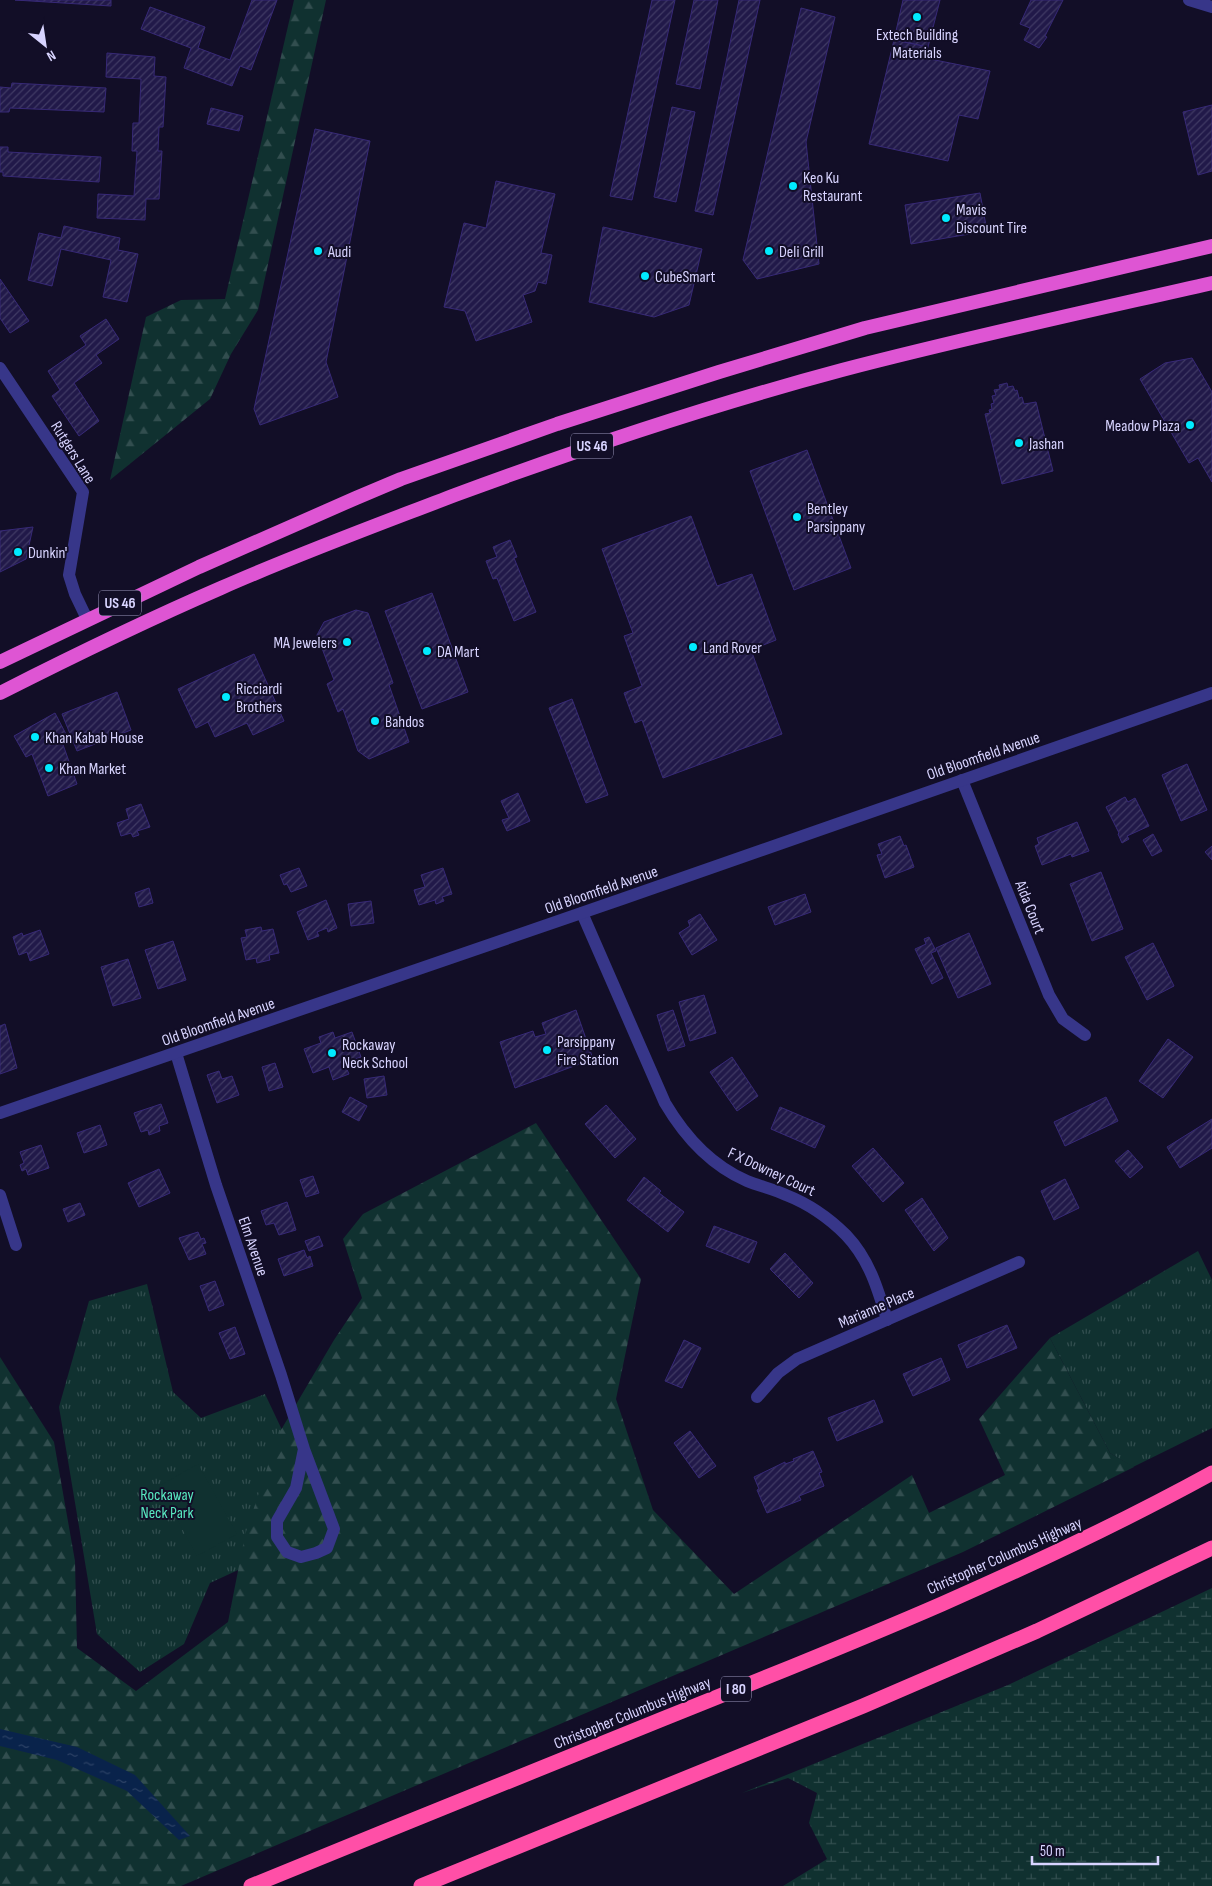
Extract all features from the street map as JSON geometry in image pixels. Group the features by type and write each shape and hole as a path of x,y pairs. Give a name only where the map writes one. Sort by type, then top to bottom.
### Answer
{"highway":[{"name":"US 46","path":"0,662 87,619 241,548 401,479 557,424 865,328 1212,246"},
{"name":"US 46","path":"0,692 123,632 260,571 524,470 617,438 842,370 961,340 1212,283"},
{"name":"Christopher Columbus Highway","path":"251,1886 722,1695 896,1622 1092,1535 1212,1473"},
{"path":"421,1886 905,1689 1096,1605 1212,1548"}],"street":[{"path":"1188,0 1212,7"},
{"name":"Rutgers Lane","path":"0,368 83,492 69,575 75,594 87,619"},
{"name":"Old Bloomfield Avenue","path":"0,1113 582,913 1212,693"},
{"name":"Aida Court","path":"962,780 1049,995 1062,1019 1085,1034"},
{"name":"F X Downey Court","path":"582,913 666,1103 677,1123 704,1154 727,1171 811,1207 833,1222 847,1236 863,1257 874,1277 887,1320"},
{"name":"Elm Avenue","path":"176,1053 216,1184 304,1449 334,1529 327,1548 301,1557 286,1552 277,1537 277,1522 296,1488 304,1449"},
{"path":"0,1195 16,1245"},
{"name":"Marianne Place","path":"757,1397 778,1374 797,1359 1019,1262"}],"green space":[{"path":"294,0 326,0 258,310 231,354 210,399 110,480 146,317 181,300 225,299"},
{"path":"536,1123 641,1279 616,1399 653,1510 734,1594 912,1475 929,1513 1005,1475 979,1419 1050,1338 1110,1453 1134,1467 963,1552 181,1886 0,1886 0,1357 54,1442 75,1561 77,1648 136,1691 228,1622 245,1535 278,1435 334,1340 362,1298 343,1239 363,1214"},
{"path":"1198,1251 1212,1280 1212,1428 1133,1467 1110,1453 1050,1338"},
{"name":"Rockaway Neck Park","path":"147,1284 173,1392 201,1418 265,1394 292,1451 273,1554 210,1583 184,1644 140,1672 97,1634 59,1407 89,1301"},
{"path":"198,1464 237,1534 197,1556 159,1486"},
{"path":"1212,1588 1212,1886 783,1886 827,1859 809,1823 817,1793 788,1778 742,1793 1008,1685"}],"water":[{"path":"0,1729 77,1747 135,1775 190,1836 179,1840 127,1791 57,1760 0,1746"}],"building":[{"path":"15,0 111,0 111,6"},
{"path":"252,0 277,0 251,70 240,66 232,86 184,68 191,48 141,29 150,7 205,27 198,48 230,60"},
{"path":"652,0 675,0 632,200 610,196"},
{"path":"694,0 718,0 700,89 676,84"},
{"path":"739,0 760,0 713,215 695,211"},
{"name":"Extech Building Materials","path":"903,0 940,0 928,47 894,40"},
{"path":"1031,0 1063,0 1045,36 1047,37 1039,48 1024,40 1030,28 1020,24"},
{"path":"801,8 835,17 806,142 819,264 757,279 743,260"},
{"path":"894,40 928,47 925,58 990,71 978,119 959,115 948,161 869,144"},
{"path":"107,53 155,57 154,76 166,77 163,127 159,127 158,151 162,151 159,199 146,199 145,220 97,218 98,194 134,196 137,151 132,151 133,123 139,123 141,79 106,77"},
{"path":"12,83 106,88 104,112 10,108 9,112 0,112 0,87 11,88"},
{"path":"1212,105 1212,171 1198,175 1183,112"},
{"path":"672,107 695,112 676,202 654,197"},
{"path":"211,108 243,116 239,131 207,124"},
{"name":"Audi","path":"315,129 370,141 326,362 338,397 260,425 254,409"},
{"path":"0,147 8,147 8,152 101,157 99,182 3,176 3,172 0,172"},
{"path":"496,181 555,194 541,253 552,255 546,284 538,282 535,291 523,295 532,322 476,341 465,311 444,307 464,223 486,228"},
{"name":"Mavis Discount Tire","path":"980,193 987,231 911,244 905,205"},
{"path":"64,226 120,238 118,250 138,254 127,302 103,297 111,260 61,249 52,286 28,280 39,233 61,238"},
{"name":"CubeSmart","path":"603,227 702,249 689,305 654,317 589,302"},
{"path":"0,279 29,321 10,333 0,318"},
{"path":"106,319 119,339 96,355 102,363 74,383 99,421 79,436 52,396 60,390 48,371 86,345 80,336"},
{"name":"Meadow Plaza","path":"1192,358 1212,392 1212,482 1198,458 1189,463 1140,379 1165,363"},
{"name":"Jashan","path":"1007,383 1008,387 1013,386 1015,391 1017,390 1019,398 1022,397 1024,404 1036,402 1053,471 1002,484 985,414 990,413 989,410 992,409 991,404 994,403 992,396 996,395 994,390 1000,389 999,385"},
{"path":"807,450 851,568 794,590 750,471"},
{"name":"Land Rover","path":"691,516 717,586 752,574 776,640 751,650 782,734 663,778 642,720 635,723 624,693 642,686 624,636 633,633 602,549"},
{"path":"33,527 26,559 0,572 0,531"},
{"path":"510,540 517,557 514,558 536,612 514,621 497,578 493,579 486,561 497,557 493,547"},
{"name":"DA Mart","path":"432,593 468,692 422,709 385,611"},
{"path":"356,610 368,613 393,683 389,685 409,742 369,759 358,751 343,709 338,712 327,684 334,680 317,635 324,622"},
{"path":"254,654 284,721 253,735 247,723 215,737 208,722 196,728 178,689"},
{"path":"117,692 131,730 77,751 62,714"},
{"path":"572,699 608,795 586,803 549,708"},
{"path":"55,713 67,736 61,739 77,784 48,796 32,754 26,757 14,736"},
{"path":"1187,764 1207,810 1181,821 1162,775"},
{"path":"518,793 530,821 507,831 502,820 509,818 501,801"},
{"path":"1125,797 1128,802 1135,798 1149,826 1127,836 1129,839 1122,843 1106,807"},
{"path":"141,804 150,827 137,831 139,835 133,837 131,833 121,836 117,823 129,819 126,809"},
{"path":"1077,822 1089,851 1072,857 1071,854 1042,865 1035,846 1039,844 1037,838"},
{"path":"1153,834 1162,851 1152,856 1143,840"},
{"path":"900,836 904,846 906,845 914,867 885,878 877,855 882,854 878,844"},
{"path":"1212,846 1212,860 1205,852"},
{"path":"299,868 307,886 291,892 287,884 284,885 280,875"},
{"path":"443,868 452,894 442,897 444,901 436,904 435,900 419,905 414,890 425,887 421,875"},
{"path":"1101,872 1123,929 1092,941 1070,884"},
{"path":"149,888 153,903 139,907 135,893"},
{"path":"805,894 811,912 775,925 768,907"},
{"path":"326,900 337,928 328,932 327,928 317,932 319,936 308,940 297,912"},
{"path":"371,901 374,923 351,926 348,904"},
{"path":"700,914 717,940 692,955 679,933 690,926 688,921"},
{"path":"261,927 262,931 273,929 279,953 269,955 270,960 257,963 256,958 246,960 241,938 247,937 245,930"},
{"path":"40,930 49,954 30,961 27,952 19,955 13,937 22,933 23,936"},
{"path":"969,933 991,984 958,998 936,948"},
{"path":"929,937 936,951 931,953 943,978 932,984 915,949 926,944 924,939"},
{"path":"173,941 186,980 158,989 145,950"},
{"path":"1153,943 1174,986 1147,1000 1125,957"},
{"path":"128,959 141,998 113,1006 101,967"},
{"path":"704,995 716,1033 690,1041 679,1002"},
{"name":"Parsippany Fire Station","path":"576,1010 593,1059 515,1088 500,1042 533,1031 535,1037 546,1034 542,1023"},
{"path":"673,1010 685,1046 668,1051 657,1015"},
{"path":"5,1024 17,1068 0,1074 0,1026"},
{"name":"Rockaway Neck School","path":"333,1032 335,1038 352,1032 361,1057 344,1063 349,1074 333,1080 329,1067 313,1073 304,1049 321,1043 319,1037"},
{"path":"1168,1039 1193,1057 1163,1098 1139,1081"},
{"path":"732,1057 758,1096 737,1111 710,1072"},
{"path":"275,1063 283,1087 269,1091 262,1067"},
{"path":"219,1071 222,1079 232,1076 239,1095 217,1103 207,1075"},
{"path":"384,1076 387,1095 367,1098 364,1079"},
{"path":"350,1097 367,1106 359,1121 342,1112"},
{"path":"1106,1097 1118,1121 1065,1146 1054,1122"},
{"path":"161,1104 168,1123 159,1126 160,1131 149,1135 148,1130 141,1132 134,1113"},
{"path":"606,1105 636,1139 615,1158 585,1124"},
{"path":"780,1107 825,1126 815,1148 771,1129"},
{"path":"1212,1119 1212,1148 1180,1168 1167,1147"},
{"path":"100,1125 107,1145 84,1153 77,1133"},
{"path":"41,1145 49,1168 28,1175 26,1169 22,1171 20,1165 24,1163 20,1152"},
{"path":"873,1148 904,1183 883,1202 852,1166"},
{"path":"1128,1150 1143,1167 1130,1178 1115,1161"},
{"path":"159,1169 170,1193 139,1207 128,1183"},
{"path":"313,1176 319,1193 306,1197 300,1180"},
{"path":"644,1177 661,1191 659,1193 684,1212 668,1232 627,1200"},
{"path":"1065,1179 1079,1208 1054,1220 1041,1191"},
{"path":"922,1198 948,1238 934,1251 905,1210"},
{"path":"287,1202 296,1230 279,1235 274,1223 266,1225 261,1211"},
{"path":"80,1203 85,1215 68,1222 63,1209"},
{"path":"714,1226 757,1242 749,1263 706,1246"},
{"path":"198,1232 201,1239 204,1238 206,1243 202,1244 206,1254 189,1260 179,1238"},
{"path":"319,1236 323,1246 309,1251 305,1241"},
{"path":"304,1250 307,1258 310,1256 313,1266 284,1276 278,1259"},
{"path":"785,1253 813,1283 799,1298 770,1269"},
{"path":"215,1281 224,1305 209,1311 200,1286"},
{"path":"1007,1325 1017,1348 967,1368 958,1345"},
{"path":"235,1327 245,1354 230,1359 219,1333"},
{"path":"684,1340 701,1348 682,1388 665,1381"},
{"path":"941,1358 950,1380 913,1396 903,1374"},
{"path":"874,1400 883,1422 837,1441 828,1418"},
{"path":"690,1431 716,1466 699,1478 674,1443"},
{"path":"813,1451 822,1472 819,1473 824,1486 799,1496 801,1500 767,1513 757,1490 759,1489 754,1477"}],"place":[{"name":"Extech Building Materials","path":"917,17"},
{"name":"Keo Ku Restaurant","path":"793,186"},
{"name":"Mavis Discount Tire","path":"946,218"},
{"name":"Audi","path":"318,251"},
{"name":"Deli Grill","path":"769,251"},
{"name":"CubeSmart","path":"645,276"},
{"name":"Meadow Plaza","path":"1190,425"},
{"name":"Jashan","path":"1019,443"},
{"name":"Bentley Parsippany","path":"797,517"},
{"name":"Dunkin'","path":"18,552"},
{"name":"MA Jewelers","path":"347,642"},
{"name":"Land Rover","path":"693,647"},
{"name":"DA Mart","path":"427,651"},
{"name":"Ricciardi Brothers","path":"226,697"},
{"name":"Bahdos","path":"375,721"},
{"name":"Khan Kabab House","path":"35,737"},
{"name":"Khan Market","path":"49,768"},
{"name":"Parsippany Fire Station","path":"547,1050"},
{"name":"Rockaway Neck School","path":"332,1053"}]}
